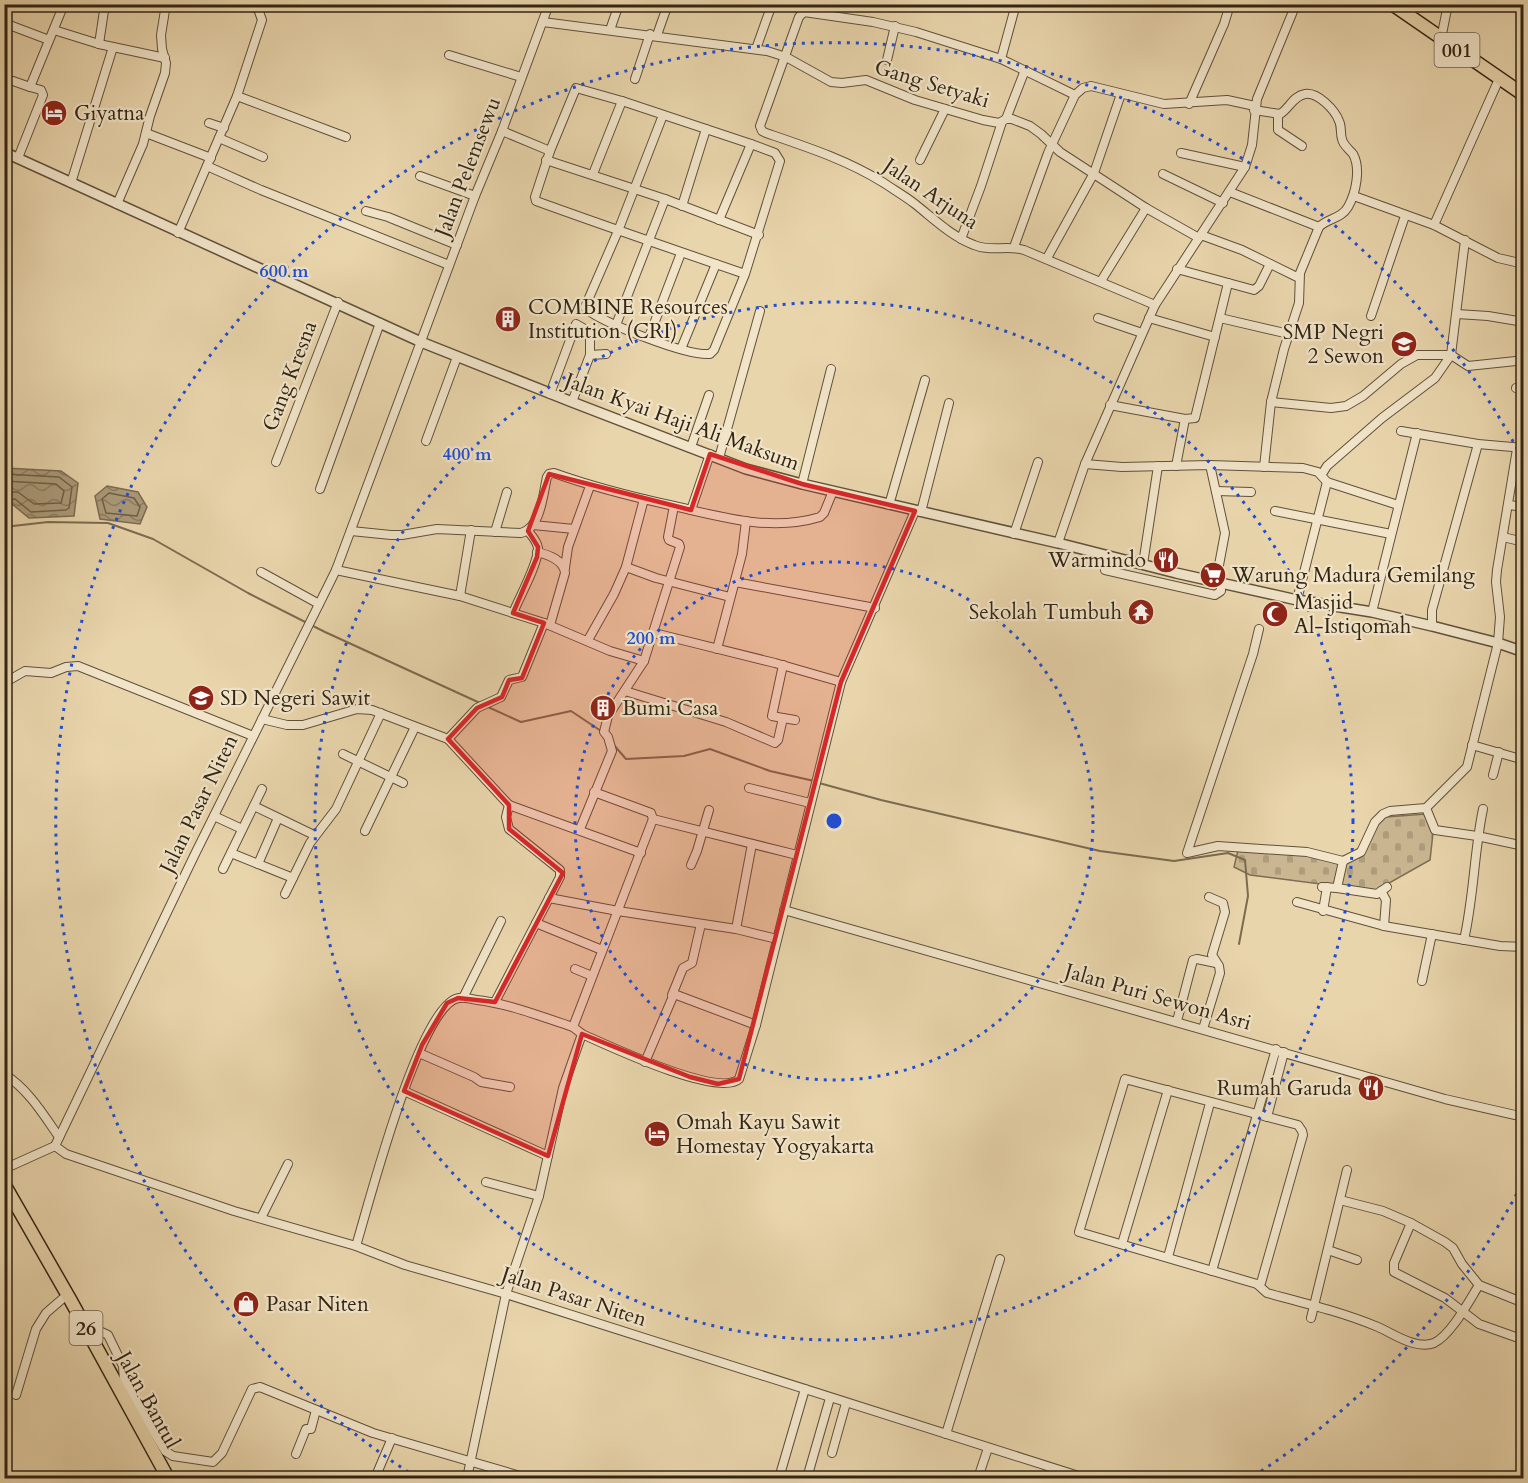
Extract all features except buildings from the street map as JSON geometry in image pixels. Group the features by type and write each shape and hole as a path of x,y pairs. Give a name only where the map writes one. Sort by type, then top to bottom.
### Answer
{"main road":[{"name":"001","path":"1392,4 1524,94"},
{"name":"Jalan Bantul","path":"6,1189 121,1384 166,1476"}],"street":[{"path":"99,44 105,4"},
{"path":"117,204 146,134 165,73 161,35 166,4"},
{"path":"178,233 237,96 262,20 258,9 244,4"},
{"name":"Jalan Pelemsewu","path":"421,342 549,4"},
{"path":"610,30 619,4"},
{"path":"635,79 668,4"},
{"path":"756,49 772,4"},
{"path":"1001,59 1016,4"},
{"path":"1189,104 1226,18 1229,4"},
{"path":"1058,543 1085,464 1155,305 1177,269 1224,203 1245,167 1262,82 1296,4"},
{"path":"1441,39 1448,4"},
{"path":"30,87 64,5"},
{"path":"786,57 800,16 804,12 895,26 1001,59 1075,95"},
{"name":"Gang Setyaki","path":"543,22 756,49 786,57 831,81 842,83 866,80 915,100 989,122 1012,119 1036,130 1053,146 1146,208 1200,236 1242,250 1299,278"},
{"path":"4,23 49,40"},
{"path":"887,60 895,26"},
{"path":"54,30 99,44 165,58"},
{"path":"71,183 113,47"},
{"path":"449,55 521,78"},
{"name":"Jalan Arjuna","path":"786,57 761,120 762,131 863,170 912,201 933,221 961,239 981,248 1014,247 1047,258 1155,305"},
{"path":"961,239 1004,120 1025,70"},
{"path":"1434,225 1499,79"},
{"path":"13,81 42,90 43,95 18,158"},
{"path":"1014,247 1048,153 1075,95 1083,88 1091,86 1164,104 1227,100 1278,115 1285,112 1297,97 1306,94 1322,100 1340,122 1342,141 1355,158 1354,196 1349,207 1341,216 1319,227 1299,278 1299,303 1271,402 1264,467"},
{"path":"663,115 618,231 585,307 587,311 616,325 681,349 707,355 712,352 745,274 759,235 780,161 775,153 751,144 622,100 576,88 546,160 535,197 536,201 618,231 648,242 745,274"},
{"path":"1047,258 1094,173 1121,94"},
{"path":"237,96 346,137"},
{"path":"593,174 622,100"},
{"path":"920,160 945,109"},
{"path":"1278,115 1278,130 1302,146"},
{"path":"209,123 224,128"},
{"path":"682,206 706,129"},
{"path":"502,132 550,150"},
{"path":"146,134 211,158"},
{"path":"219,138 263,157"},
{"path":"719,220 751,144"},
{"name":"Jalan Kyai Haji Ali Maksum","path":"4,152 421,342 550,394 746,468 802,484 1058,543 1176,573 1297,600 1372,612 1432,626 1524,652"},
{"path":"1181,153 1245,167"},
{"path":"546,160 593,174 759,235"},
{"path":"207,166 449,265"},
{"path":"1163,174 1224,203"},
{"path":"420,176 475,196"},
{"path":"1230,192 1319,227"},
{"path":"1354,196 1434,225 1498,258 1524,264"},
{"path":"616,325 664,199"},
{"path":"1101,281 1146,208"},
{"path":"366,211 388,217 457,245"},
{"path":"1371,316 1405,216"},
{"path":"1322,474 1327,466 1382,418 1436,378 1451,355 1466,240"},
{"path":"649,337 681,253"},
{"path":"681,349 716,264"},
{"path":"1177,269 1256,289 1270,264"},
{"path":"1110,405 1191,420 1197,416 1228,283"},
{"name":"Gang Kresna","path":"276,462 338,303"},
{"path":"691,510 714,456 760,311"},
{"path":"1457,314 1524,322"},
{"path":"1098,318 1142,333"},
{"path":"1149,318 1215,337"},
{"path":"1220,318 1289,334"},
{"path":"320,489 380,323"},
{"path":"550,394 576,324 590,332 590,355 572,402"},
{"name":"Jalan Pasar Niten","path":"421,342 336,570 253,736 55,1146 66,1154 234,1211 356,1246 405,1265 506,1293 1085,1479"},
{"path":"590,355 606,354"},
{"path":"1271,402 1331,408 1346,406 1363,396 1410,358 1425,354 1451,355 1468,366 1516,361"},
{"path":"426,441 457,357"},
{"path":"802,484 831,369"},
{"path":"888,505 925,380"},
{"path":"691,447 708,395"},
{"path":"356,1246 393,1120 419,1053 439,1012 447,1002 463,998 495,1002 573,1027 582,1034 645,1062 711,1083 736,1082 742,1074 841,682 918,511 949,403"},
{"path":"1176,466 1185,419"},
{"path":"1258,629 1252,654 1187,853 1218,846 1307,852 1343,861 1361,852 1375,822 1383,814 1390,811 1426,808 1467,767 1498,643 1500,617 1496,582 1520,448 1478,444 1401,431"},
{"path":"1372,612 1417,433"},
{"path":"1432,626 1432,610 1478,444"},
{"path":"1014,534 1038,462"},
{"path":"1085,464 1122,467 1210,465 1303,468 1322,474 1327,482 1398,505"},
{"path":"1105,570 1217,595 1221,591 1219,581 1225,533 1210,465"},
{"path":"1143,564 1158,466"},
{"path":"513,613 537,557 538,547 530,528 549,474 554,473 590,486 691,510 746,521 780,524 817,518 824,513 833,491"},
{"path":"1297,600 1327,482"},
{"path":"448,740 477,708 501,698 509,680 520,679 523,676 547,624 565,573 574,529 590,486"},
{"path":"1216,491 1251,492"},
{"path":"495,532 507,492"},
{"path":"588,640 626,567 644,499"},
{"path":"1509,505 1524,507"},
{"path":"580,830 612,751 604,732 604,724 644,661 680,548 679,544 669,540 668,537 674,506"},
{"path":"1275,511 1391,534"},
{"path":"717,649 742,554 746,521"},
{"path":"351,531 402,535 437,529 521,533 530,528 574,529"},
{"path":"460,596 471,530"},
{"path":"1503,537 1524,542"},
{"path":"537,552 560,562 565,568"},
{"path":"626,567 670,582 730,597"},
{"path":"336,570 460,596 547,624 610,651 644,661"},
{"path":"261,572 319,604"},
{"path":"1174,586 1176,573"},
{"path":"735,582 843,600 875,608"},
{"path":"654,633 841,682"},
{"path":"783,665 772,716 795,720"},
{"path":"4,683 25,671 51,673 69,666 80,667 253,736"},
{"path":"625,691 726,722 773,743 778,740 783,718"},
{"path":"262,719 295,726 319,722 360,708 381,713 448,740 509,805 641,853"},
{"path":"285,894 314,835 334,813 381,713"},
{"path":"365,831 415,727"},
{"path":"1473,746 1524,760"},
{"path":"1493,775 1499,753"},
{"path":"343,754 403,783"},
{"path":"749,788 810,803"},
{"path":"223,870 262,789"},
{"path":"573,1027 653,819 651,813 594,792"},
{"path":"495,1002 560,877 560,870 509,829 506,817 509,805"},
{"path":"254,806 314,835"},
{"path":"1426,808 1435,830 1522,846 1524,835"},
{"path":"1464,940 1470,915 1477,836 1483,808"},
{"path":"691,865 709,810"},
{"path":"214,816 242,829"},
{"path":"258,864 278,818"},
{"path":"653,819 797,855"},
{"path":"736,928 752,844"},
{"path":"231,853 292,878"},
{"path":"1337,888 1343,861"},
{"path":"1323,910 1325,887 1377,894 1383,891 1386,907 1384,926"},
{"path":"1203,1029 1220,973 1212,954 1225,907 1223,903 1209,897"},
{"path":"549,898 618,911 736,928 777,939"},
{"path":"1297,902 1384,926 1500,946 1524,947"},
{"name":"Jalan Puri Sewon Asri","path":"784,910 1445,1099 1524,1117"},
{"path":"463,998 501,921"},
{"path":"536,923 602,950"},
{"path":"645,1062 683,968 692,963 701,924"},
{"path":"1422,981 1432,934"},
{"path":"1177,1021 1192,960 1216,963"},
{"path":"575,969 592,976"},
{"path":"672,995 677,994 756,1024"},
{"path":"467,1479 506,1293 539,1196 563,1088 582,1034"},
{"path":"1212,1270 1263,1094 1280,1051"},
{"path":"419,1053 481,1082 510,1087"},
{"path":"1267,1118 1272,1097 1274,1071"},
{"path":"4,1074 15,1081 31,1099 59,1137"},
{"path":"1257,1284 1262,1282 1303,1136 1302,1131 1298,1125 1124,1079 1078,1230 1257,1284 1267,1293 1314,1305 1425,1345 1442,1338 1479,1285"},
{"path":"1122,1244 1168,1090"},
{"path":"404,1091 548,1156"},
{"path":"1263,1094 1272,1097"},
{"path":"1168,1257 1210,1103"},
{"path":"4,1169 55,1146"},
{"path":"261,1218 288,1164"},
{"path":"1311,1318 1347,1170"},
{"path":"486,1182 539,1196"},
{"path":"1340,1200 1383,1211 1410,1223 1453,1248 1462,1264 1479,1285 1524,1303"},
{"path":"1410,1223 1394,1263 1394,1272 1445,1298 1479,1324 1524,1340"},
{"path":"1328,1250 1357,1260"},
{"path":"946,1434 1000,1259"},
{"path":"16,1395 36,1329 46,1313 68,1294"},
{"path":"121,1384 165,1451 173,1456 216,1461 252,1389 260,1387 392,1438 431,1448 526,1479"},
{"path":"779,1479 805,1389"},
{"path":"807,1479 830,1398"},
{"path":"832,1453 846,1402"},
{"path":"296,1454 306,1429 311,1430 316,1410"},
{"path":"375,1479 392,1438"},
{"path":"978,1479 988,1448"}],"highlighted area":[{"path":"710,454 802,484 915,511 841,682 739,1079 718,1084 690,1077 582,1034 548,1156 404,1091 422,1045 447,1003 458,998 495,1002 563,873 509,829 509,805 448,739 477,708 502,697 509,680 522,678 544,623 513,613 537,557 538,547 528,531 549,474 691,510"}],"green space":[{"path":"1426,814 1433,833 1430,860 1375,891 1250,875 1234,867 1238,850 1307,855 1342,865 1362,856 1374,829 1381,820 1386,817"}],"water":[{"path":"5,468 61,471 78,483 74,516 29,518 12,504 5,506"},
{"path":"107,486 138,492 147,507 140,524 100,519 95,496"}],"waterway":[{"path":"4,527 48,522 108,523 153,539 248,593 325,632 480,703"},
{"path":"488,707 521,722 571,711 601,731"},
{"path":"613,744 626,759 684,756 710,749 770,771 814,781"},
{"path":"819,783 881,800 1100,851 1174,861 1228,853 1245,860 1248,896 1239,944"},
{"path":"4,1475 11,1478"}],"place":[{"name":"Giyatna","path":"54,113"},
{"name":"COMBINE Resources Institution (CRI)","path":"508,319"},
{"name":"SMP Negri 2 Sewon","path":"1404,344"},
{"name":"Warmindo","path":"1166,560"},
{"name":"Warung Madura Gemilang","path":"1213,575"},
{"name":"Sekolah Tumbuh","path":"1141,612"},
{"name":"Masjid Al-Istiqomah","path":"1275,614"},
{"name":"SD Negeri Sawit","path":"201,698"},
{"name":"Bumi Casa","path":"603,708"},
{"name":"Rumah Garuda","path":"1371,1088"},
{"name":"Omah Kayu Sawit Homestay Yogyakarta","path":"657,1134"},
{"name":"Pasar Niten","path":"246,1304"}]}
